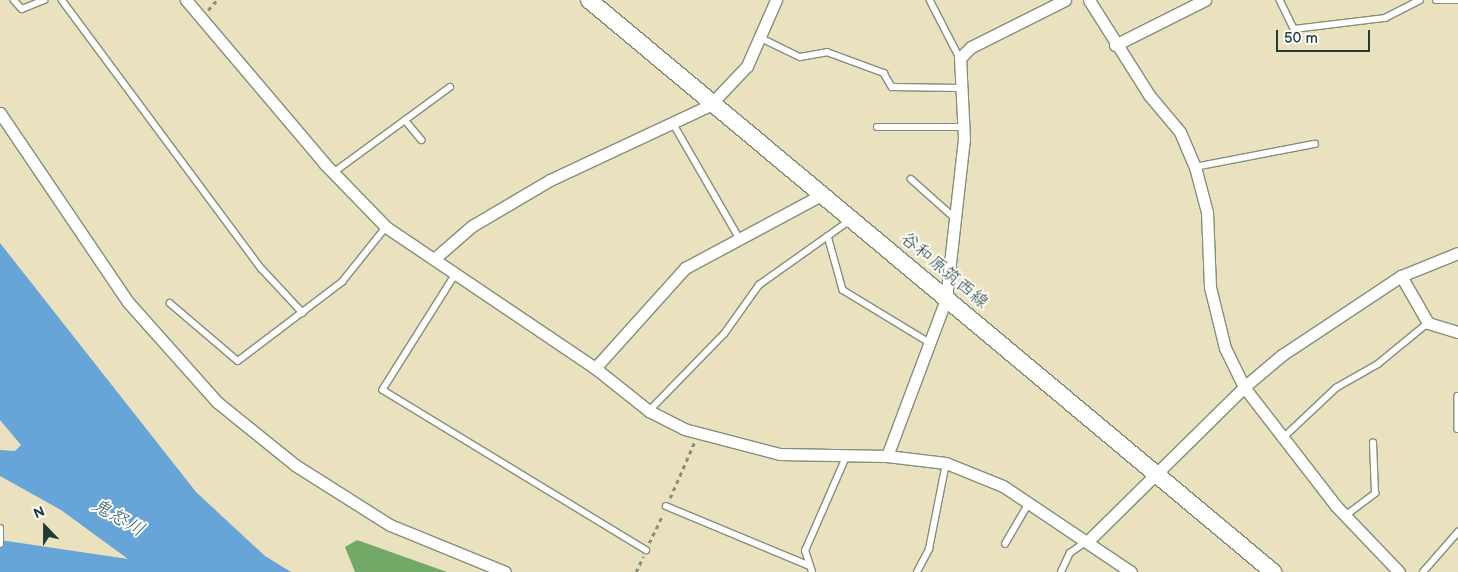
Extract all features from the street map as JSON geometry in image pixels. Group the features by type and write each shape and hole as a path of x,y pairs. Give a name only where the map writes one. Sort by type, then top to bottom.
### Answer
{"main road":[{"name":"谷和原筑西線","path":"589,0 710,104 1273,572"}],"street":[{"path":"186,0 333,173 386,227 595,368 649,411 684,430 780,454 887,456 946,463 1003,486 1132,572"},
{"path":"434,260 472,226 550,180 710,104 747,66 763,39 776,0"},
{"path":"887,456 946,299 958,221 963,127 959,88 960,58 970,47 1065,0"},
{"path":"1089,0 1115,45 1180,132 1195,167 1207,212 1210,287 1225,348 1244,387 1346,516 1399,572"},
{"path":"1115,45 1205,0"},
{"path":"0,113 128,302 217,402 295,465 390,525 505,572"},
{"path":"595,368 685,268 821,195"},
{"path":"1087,542 1244,387 1348,307 1401,276 1458,253"},
{"path":"1401,276 1428,322 1458,332"}],"lane":[{"path":"14,0 22,9 44,0"},
{"path":"62,0 262,269 303,313"},
{"path":"930,0 960,58"},
{"path":"1280,0 1294,28 1385,18 1420,0"},
{"path":"1436,0 1458,0"},
{"path":"763,39 800,57 827,52 884,73 892,87 959,88"},
{"path":"333,173 450,87"},
{"path":"405,120 422,140"},
{"path":"673,123 740,239"},
{"path":"877,127 963,127"},
{"path":"1195,167 1315,144"},
{"path":"911,179 958,221"},
{"path":"649,411 724,334 759,285 851,220"},
{"path":"170,302 238,361 342,282 386,227"},
{"path":"828,236 844,290 931,343"},
{"path":"456,274 383,390 646,550"},
{"path":"1283,438 1336,388 1378,364 1428,322"},
{"path":"1458,396 1458,429"},
{"path":"1346,516 1375,493 1373,443"},
{"path":"811,569 805,550 847,455"},
{"path":"917,572 929,549 946,463"},
{"path":"1005,544 1029,503"},
{"path":"666,506 811,569"},
{"path":"0,544 1,528"},
{"path":"1423,572 1458,532"},
{"path":"1061,572 1070,552 1087,542"}],"green space":[{"path":"357,540 447,572 355,572 345,547"}],"water":[{"name":"鬼怒川","path":"0,243 196,492 265,556 291,572 0,572 0,540 128,559 61,510 0,476 0,450 15,451 21,445 0,420"}]}
